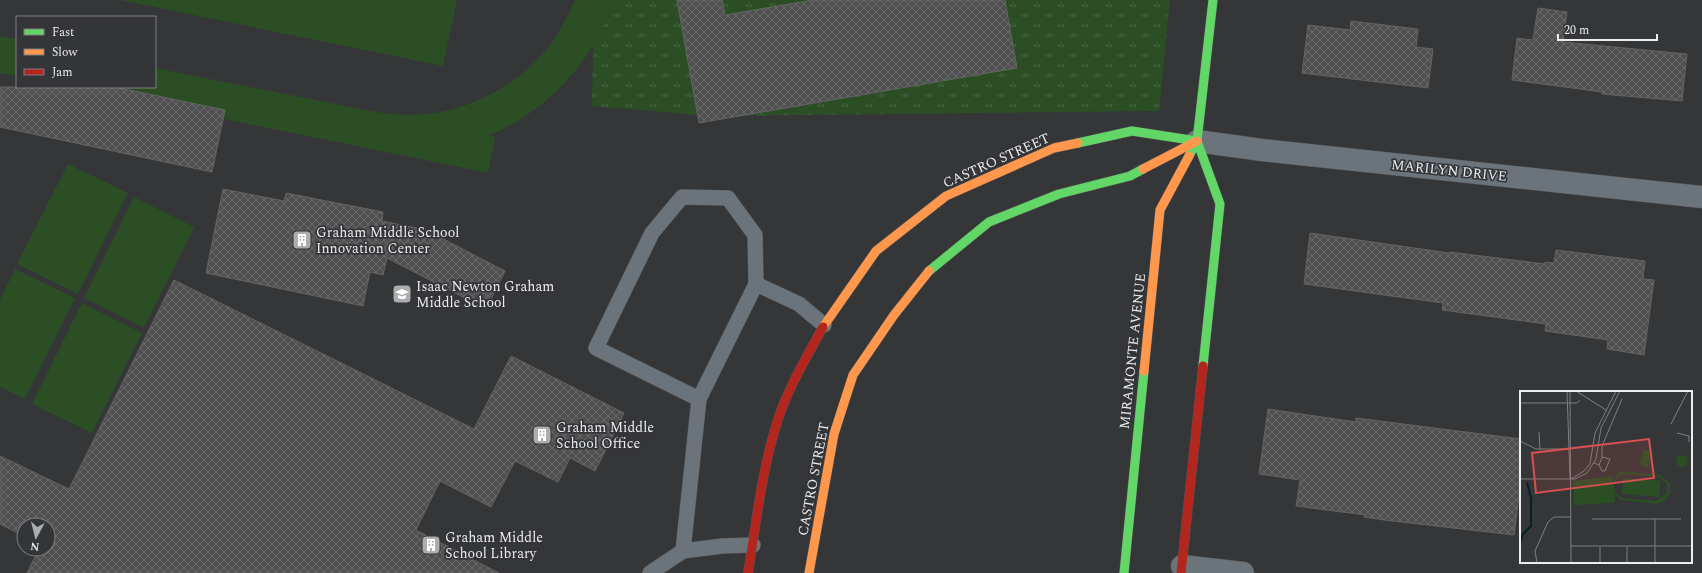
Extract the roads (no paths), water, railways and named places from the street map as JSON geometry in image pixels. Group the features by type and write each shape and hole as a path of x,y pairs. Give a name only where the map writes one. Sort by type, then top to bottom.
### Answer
{"street":[{"name":"MIRAMONTE AVENUE","path":"1124,573 1160,210 1197,141 1212,0"},
{"name":"CASTRO STREET","path":"748,573 763,477 775,428 792,385 824,325 876,251 946,196 1054,148 1132,131 1197,141"},
{"name":"MIRAMONTE AVENUE","path":"1181,570 1220,204 1197,141"},
{"name":"MARILYN DRIVE","path":"1197,141 1702,197"},
{"name":"CASTRO STREET","path":"809,573 834,434 853,375 894,316 931,268 989,222 1059,194 1130,176 1197,141"},
{"path":"1181,570 1243,573"}],"lane":[{"path":"683,551 699,399 756,284 755,235 728,198 682,197 652,233 596,348 699,399"},
{"path":"756,284 799,304 824,325"},
{"path":"650,573 683,551 722,546 753,545"}],"place":[{"name":"Graham Middle School Innovation Center","path":"302,240"},
{"name":"Isaac Newton Graham Middle School","path":"402,294"},
{"name":"Graham Middle School Office","path":"542,435"},
{"name":"Graham Middle School Library","path":"431,545"}]}
